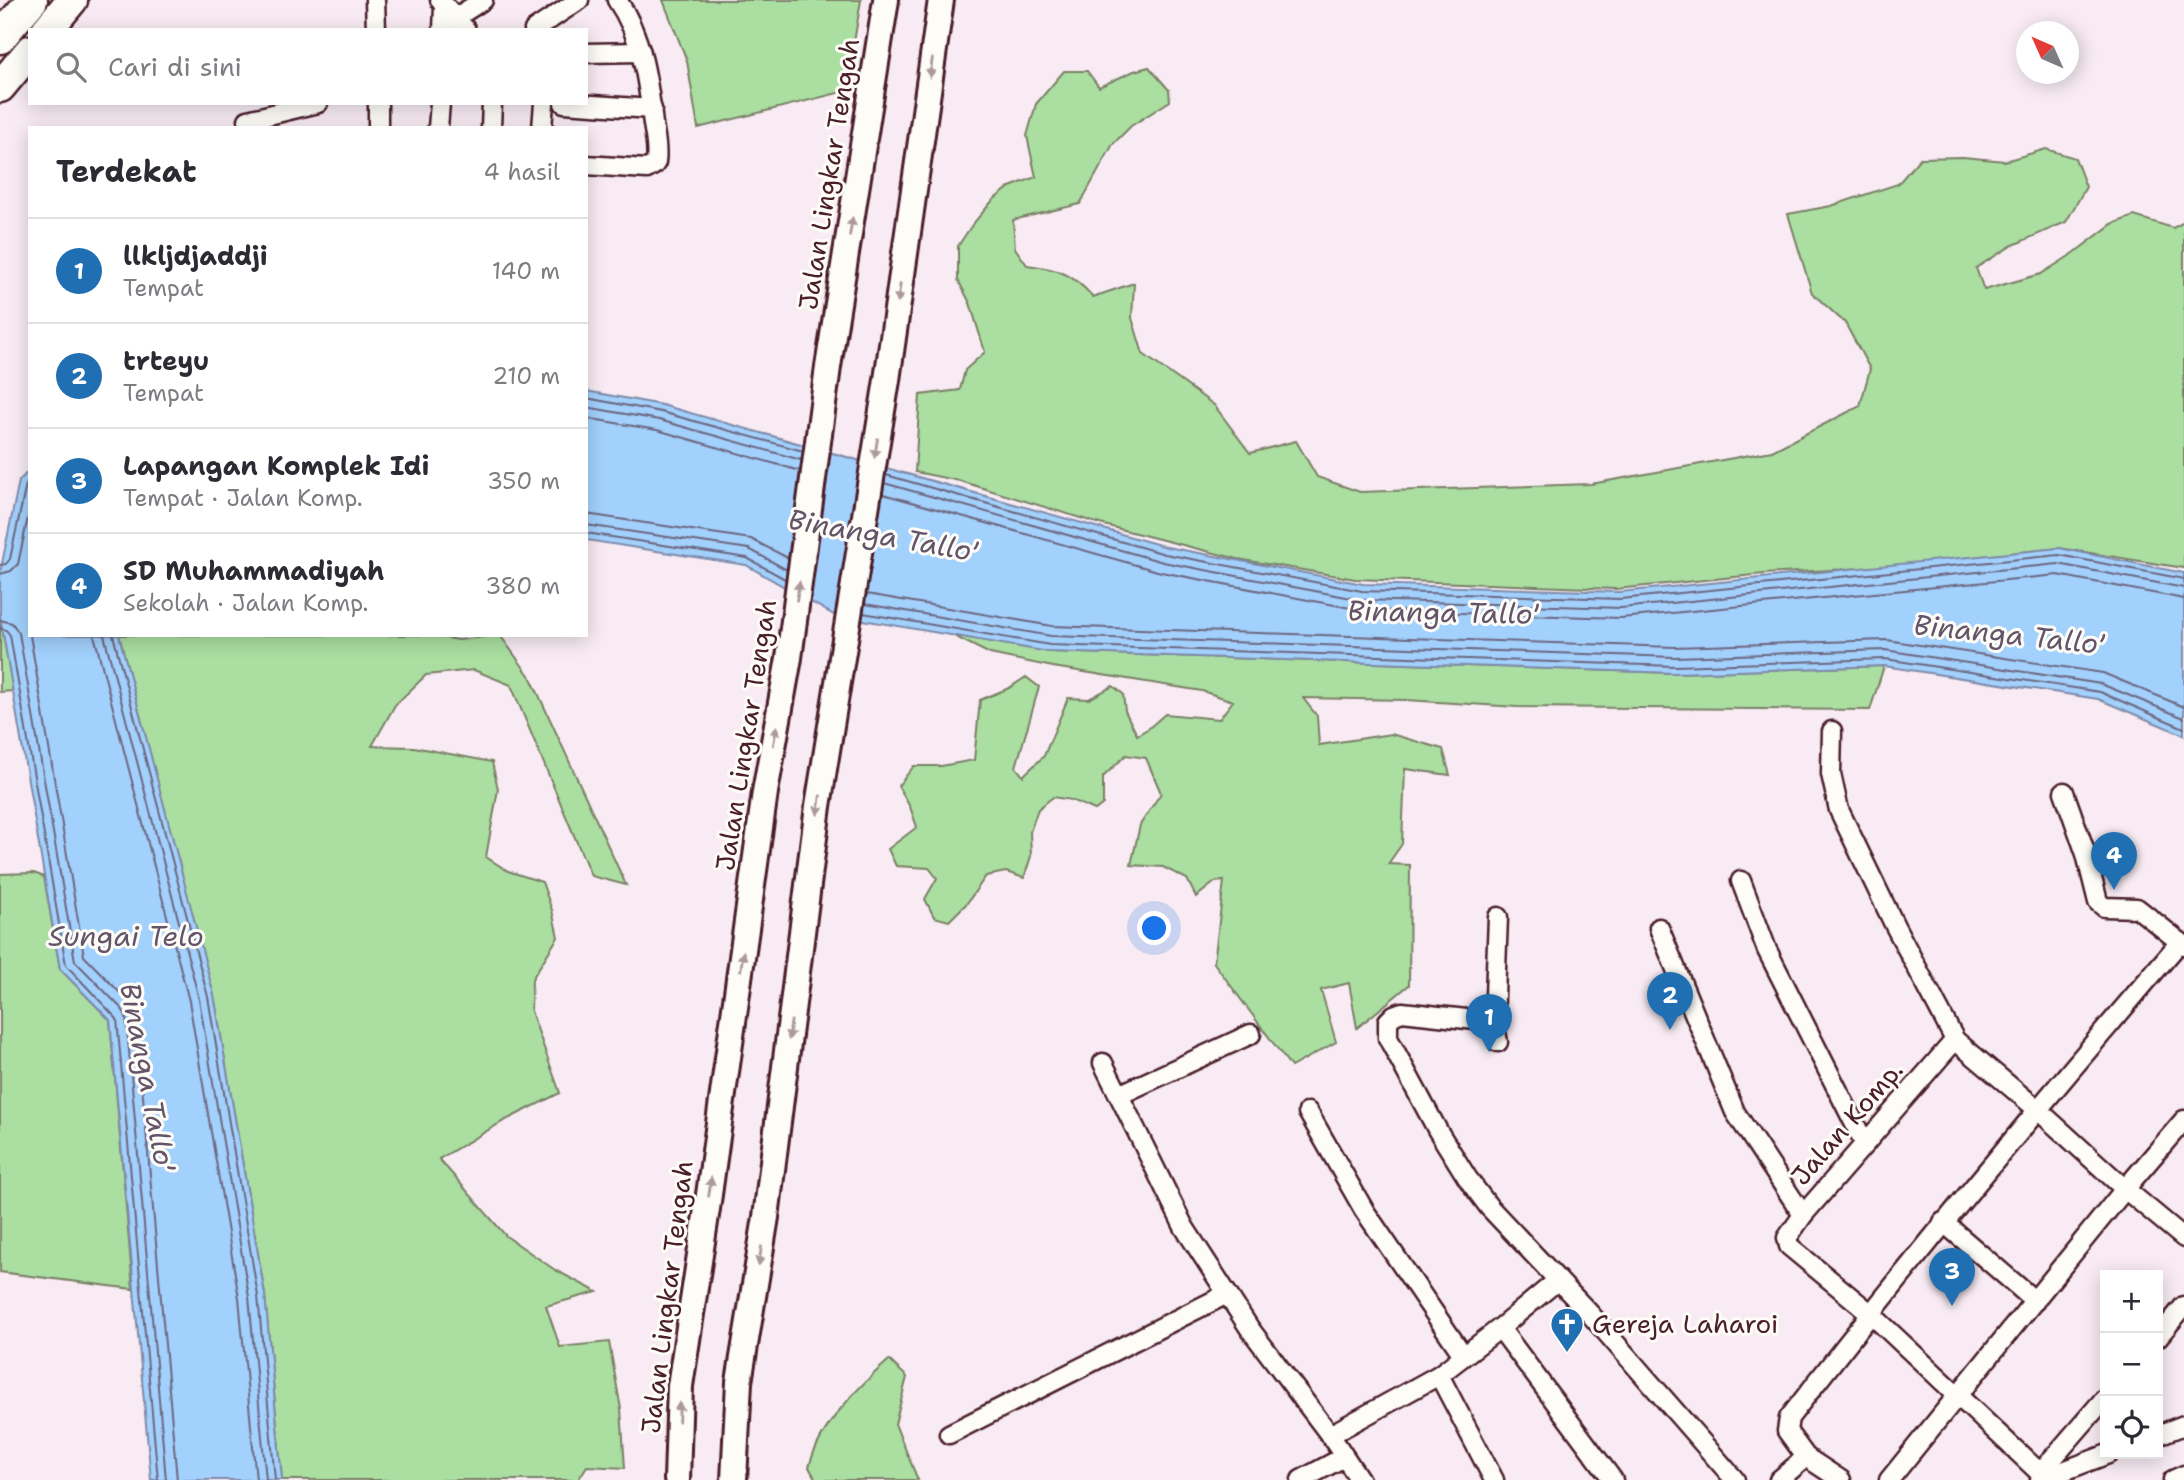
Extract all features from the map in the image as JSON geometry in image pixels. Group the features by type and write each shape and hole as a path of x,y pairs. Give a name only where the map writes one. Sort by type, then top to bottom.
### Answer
{"highway":[{"path":"0,38 32,0"},
{"path":"49,28 72,0"},
{"path":"0,87 28,53"}],"main road":[{"name":"Jalan Lingkar Tengah","path":"677,1480 680,1386 765,792 789,659 828,367 886,0"},
{"path":"734,1480 739,1382 766,1217 818,806 887,380 941,0"}],"street":[{"path":"375,0 376,28"},
{"path":"450,17 483,0"},
{"path":"555,24 579,0"},
{"path":"588,165 647,169 654,165 657,155 652,109 641,52 632,26 617,0"},
{"path":"588,54 641,52"},
{"path":"247,120 310,105"},
{"path":"378,105 378,126"},
{"path":"438,126 440,105"},
{"path":"491,126 492,105"},
{"path":"542,126 544,105"},
{"path":"588,105 652,109"},
{"path":"1832,731 1831,774 1839,810 1895,926 1955,1040 2184,1238"},
{"path":"1841,1480 1806,1457 1787,1431 1787,1421 1943,1222 2037,1109 2182,943 2137,908 2104,907 2098,902 2086,854 2064,792"},
{"path":"1741,881 1767,950 1865,1143"},
{"path":"1498,1042 1494,1022 1499,917"},
{"path":"1659,928 1735,1112 1802,1215"},
{"path":"1494,1022 1402,1012 1388,1021 1388,1038 1396,1057 1468,1179 1489,1207 1558,1279 1735,1480"},
{"path":"1119,1095 1251,1034"},
{"name":"Jalan Komp.","path":"1955,1040 1802,1215 1787,1238 1788,1246 1870,1313 1959,1395 2038,1478"},
{"path":"1103,1063 1184,1227 1250,1329 1360,1480"},
{"path":"1308,1112 1364,1210 1463,1355"},
{"path":"1889,1480 2184,1119"},
{"path":"1943,1222 2035,1301"},
{"path":"1329,1435 1439,1375 1558,1279"},
{"path":"948,1434 1227,1294"},
{"path":"2161,1333 2184,1306"},
{"path":"1500,1328 1614,1480"},
{"path":"1439,1375 1494,1480"},
{"path":"2038,1478 2100,1404"},
{"path":"2163,1433 2184,1425"},
{"path":"1301,1480 1345,1457"},
{"path":"1779,1480 1806,1457"},
{"path":"2038,1478 2100,1457"},
{"path":"2173,1480 2184,1475"}],"green space":[{"path":"663,0 861,0 846,91 698,128 687,61"},
{"path":"1149,67 1169,90 1170,101 1131,126 1113,144 1080,204 1013,220 1015,248 1027,265 1047,268 1071,277 1093,297 1134,283 1132,318 1143,354 1214,405 1250,453 1296,441 1317,477 1360,492 1591,484 1772,451 1860,406 1870,369 1845,323 1812,293 1788,214 1831,206 1898,184 1920,158 1963,157 2005,161 2046,149 2075,158 2086,187 2066,222 2011,246 1976,268 1984,290 2041,274 2112,224 2134,216 2173,228 2184,222 2184,568 2059,548 1878,567 1764,574 1616,589 1355,579 1238,559 1100,524 960,481 915,472 920,395 960,390 965,370 985,352 970,303 958,280 958,246 993,200 1010,187 1036,177 1027,136 1036,104 1064,71 1087,71 1099,87"},
{"path":"0,616 13,691 0,692"},
{"path":"952,635 1049,652 1675,673 1884,666 1870,710 1517,707 1406,700 1303,698 1317,716 1319,745 1391,734 1443,749 1450,775 1405,769 1402,844 1388,864 1410,865 1409,985 1357,1028 1349,983 1321,990 1336,1042 1291,1067 1214,963 1224,881 1215,882 1196,897 1187,879 1163,867 1131,865 1140,825 1161,793 1146,758 1126,755 1103,777 1103,804 1095,810 1071,800 1053,797 1038,809 1030,832 1031,856 1024,878 1006,872 986,876 967,903 949,921 934,917 925,899 937,878 929,868 896,866 888,849 917,827 898,786 914,766 941,766 974,760 980,700 1009,688 1026,677 1039,687 1016,767 1023,776 1044,756 1068,698 1089,699 1113,686 1123,694 1125,711 1137,735 1165,714 1219,719 1233,701 1202,691 990,654"},
{"path":"120,637 439,637 459,640 501,637 531,678 626,885 591,876 511,685 474,670 426,675 395,705 372,746 414,747 492,762 498,789 486,857 508,871 542,882 552,910 558,937 532,979 531,1011 560,1093 504,1121 439,1159 506,1236 555,1270 597,1292 546,1306 560,1347 609,1342 621,1409 625,1468 587,1466 578,1480 282,1480 265,1295 215,1001"},
{"path":"34,873 44,877 60,969 110,1020 133,1289 0,1272 0,874"},
{"path":"889,1360 907,1377 895,1424 918,1480 816,1480 809,1467 822,1436 841,1408"}],"water":[{"name":"Binanga Tallo'","path":"588,391 662,405 1167,547 1363,584 1620,592 2059,548 2184,573 2184,735 2098,699 1884,666 1675,673 1049,652 834,615 746,565 588,540"},
{"name":"Sungai Telo","path":"28,471 28,637 120,637 214,995 265,1295 282,1480 151,1480 110,1020 60,969 0,616 0,573 19,481"}],"place":[{"name":"SD Muhammadiyah","path":"2114,890"},
{"name":"trteyu","path":"1670,1030"},
{"name":"llkljdjaddji","path":"1489,1052"},
{"name":"Lapangan Komplek Idi","path":"1952,1306"},
{"name":"Gereja Laharoi","path":"1567,1354"}]}
